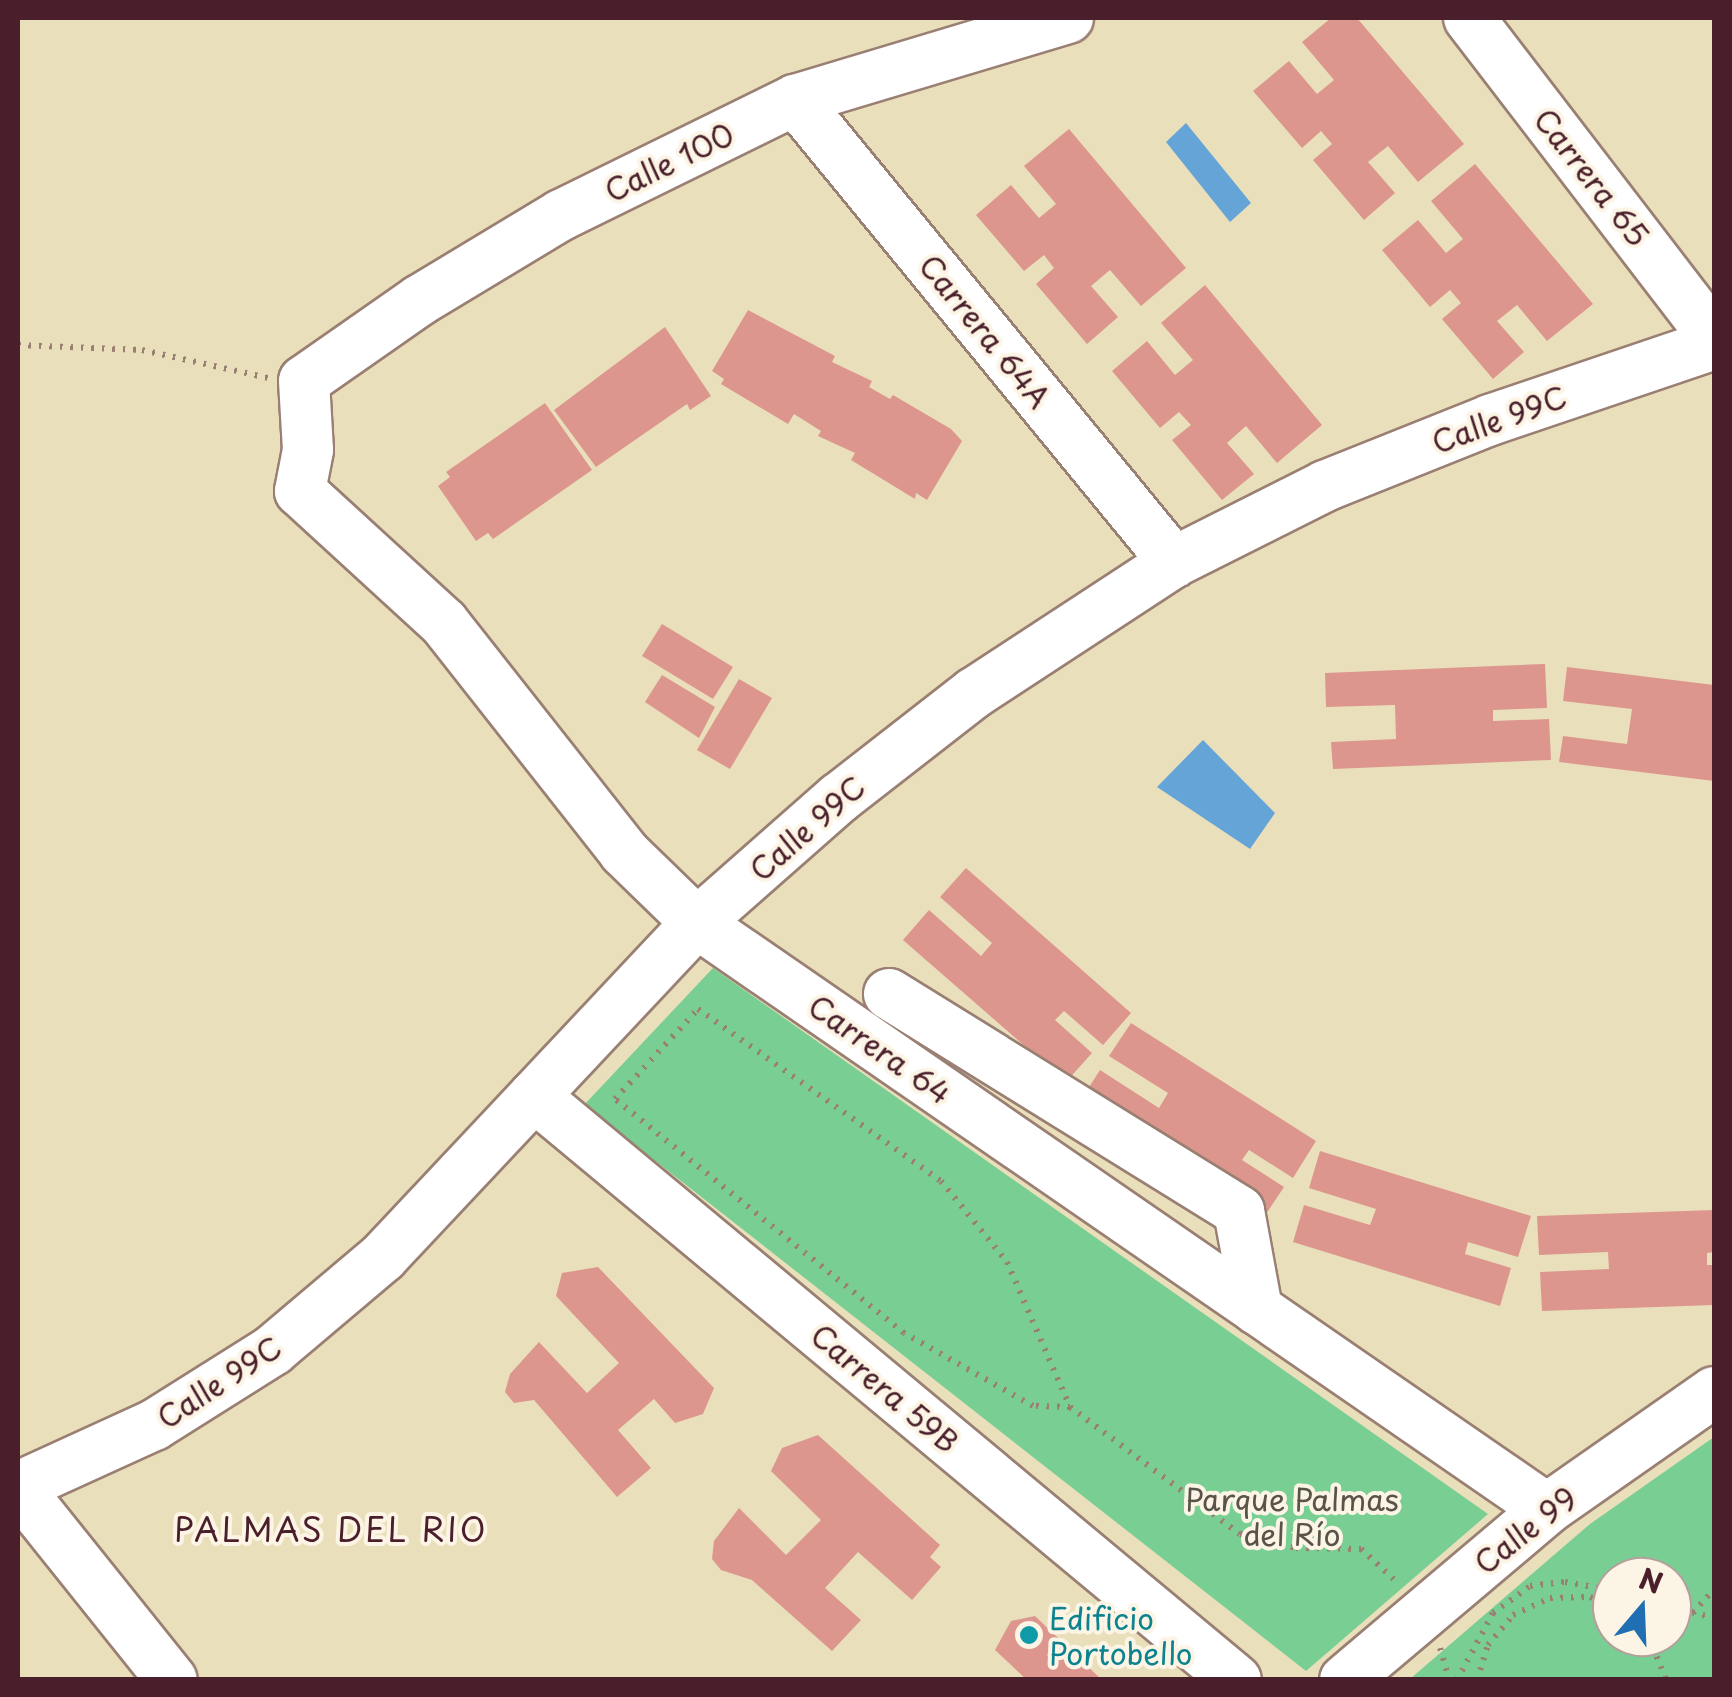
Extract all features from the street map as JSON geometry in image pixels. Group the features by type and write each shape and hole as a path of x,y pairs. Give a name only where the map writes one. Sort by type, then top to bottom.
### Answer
{"street":[{"name":"Calle 100","path":"304,382 562,214 795,100 1068,18"},
{"name":"Carrera 65","path":"1469,18 1714,341"},
{"name":"Carrera 64A","path":"795,100 1174,562"},
{"name":"Calle 99C","path":"18,1488 154,1426 274,1350 383,1256 697,923 839,798 974,693 1174,562 1325,486 1490,420 1714,341"},
{"name":"Carrera 64","path":"304,382 308,450 300,492 444,623 624,852 697,923 1547,1509"},
{"path":"889,994 1239,1211 1257,1309"},
{"name":"Carrera 59B","path":"534,1096 1236,1680"},
{"name":"Calle 99","path":"1345,1680 1547,1509 1714,1392"},
{"path":"18,1488 172,1680"}],"path":[{"path":"18,345 142,350 238,375 304,382"},
{"path":"1070,1407 1033,1406 904,1334 615,1099 698,1010 941,1181 1006,1262 1070,1407 1240,1534 1296,1548 1362,1549 1386,1568 1422,1615 1450,1666 1453,1680"},
{"path":"1453,1680 1493,1613 1530,1586 1565,1582 1592,1587"},
{"path":"1692,1614 1714,1589"},
{"path":"1478,1680 1488,1645 1513,1615 1550,1598 1592,1598"},
{"path":"1692,1614 1714,1618"}],"green space":[{"name":"Parque Palmas del Río","path":"713,968 1488,1514 1306,1671 584,1105"},
{"path":"1714,1437 1714,1679 1410,1679 1590,1524"}],"water":[{"path":"1186,123 1251,203 1230,222 1166,142"},
{"path":"1203,740 1275,813 1250,849 1157,787"}],"building":[{"path":"1331,18 1357,18 1464,144 1418,182 1388,146 1368,162 1395,193 1364,220 1313,160 1332,144 1321,131 1302,148 1253,91 1289,61 1317,94 1334,80 1302,42"},
{"path":"1069,129 1186,268 1141,306 1110,270 1091,286 1118,317 1087,344 1036,284 1054,268 1044,255 1024,271 976,215 1011,185 1039,218 1056,204 1024,166"},
{"path":"1475,164 1593,304 1547,341 1517,305 1497,321 1524,352 1493,379 1442,319 1461,303 1450,290 1430,307 1382,250 1418,220 1446,253 1463,239 1431,201"},
{"path":"1205,285 1322,425 1277,463 1246,426 1227,443 1254,474 1222,500 1172,440 1191,425 1179,412 1160,428 1112,371 1147,341 1175,375 1193,360 1161,323"},
{"path":"748,310 835,356 832,362 872,381 869,387 890,399 893,395 951,429 962,441 927,500 916,493 915,499 851,460 855,453 818,436 821,431 794,414 788,424 721,384 724,379 712,371"},
{"path":"665,327 711,396 690,410 687,404 596,467 554,410"},
{"path":"545,403 592,470 493,539 488,533 476,541 438,486 450,477 446,472"},
{"path":"662,624 733,667 713,699 642,656"},
{"path":"1545,664 1547,708 1493,710 1493,721 1549,719 1551,760 1333,769 1331,742 1396,739 1395,705 1326,707 1325,673"},
{"path":"1567,667 1714,685 1714,781 1559,762 1563,736 1627,744 1632,709 1563,701"},
{"path":"662,675 715,707 699,738 645,702"},
{"path":"739,679 772,698 730,769 697,750"},
{"path":"966,868 1131,1013 1103,1045 1064,1011 1055,1020 1092,1053 1066,1082 903,940 929,910 981,956 992,943 940,897"},
{"path":"1131,1023 1316,1141 1293,1178 1249,1150 1242,1160 1284,1187 1262,1220 1079,1103 1100,1070 1159,1108 1168,1093 1109,1056"},
{"path":"1320,1151 1531,1216 1518,1257 1468,1242 1465,1254 1511,1268 1500,1306 1293,1242 1304,1205 1370,1225 1376,1209 1309,1188"},
{"path":"1714,1210 1714,1252 1707,1253 1707,1265 1714,1265 1714,1305 1542,1311 1540,1272 1609,1269 1608,1252 1539,1255 1537,1216"},
{"path":"598,1267 714,1388 703,1414 675,1423 654,1399 618,1430 651,1468 617,1497 534,1400 514,1403 505,1392 510,1374 539,1342 587,1393 619,1363 556,1296 562,1273"},
{"path":"818,1435 940,1545 930,1557 941,1567 912,1600 858,1552 825,1588 861,1620 832,1651 752,1580 721,1570 712,1559 714,1541 739,1508 786,1555 821,1520 771,1471 782,1448"},
{"name":"Edificio Portobello","path":"1035,1616 1102,1680 1027,1680 995,1650 1011,1621"}],"place":[{"name":"Edificio Portobello","path":"1029,1635"}],"district":[{"name":"PALMAS DEL RIO","path":"331,1529"}]}
